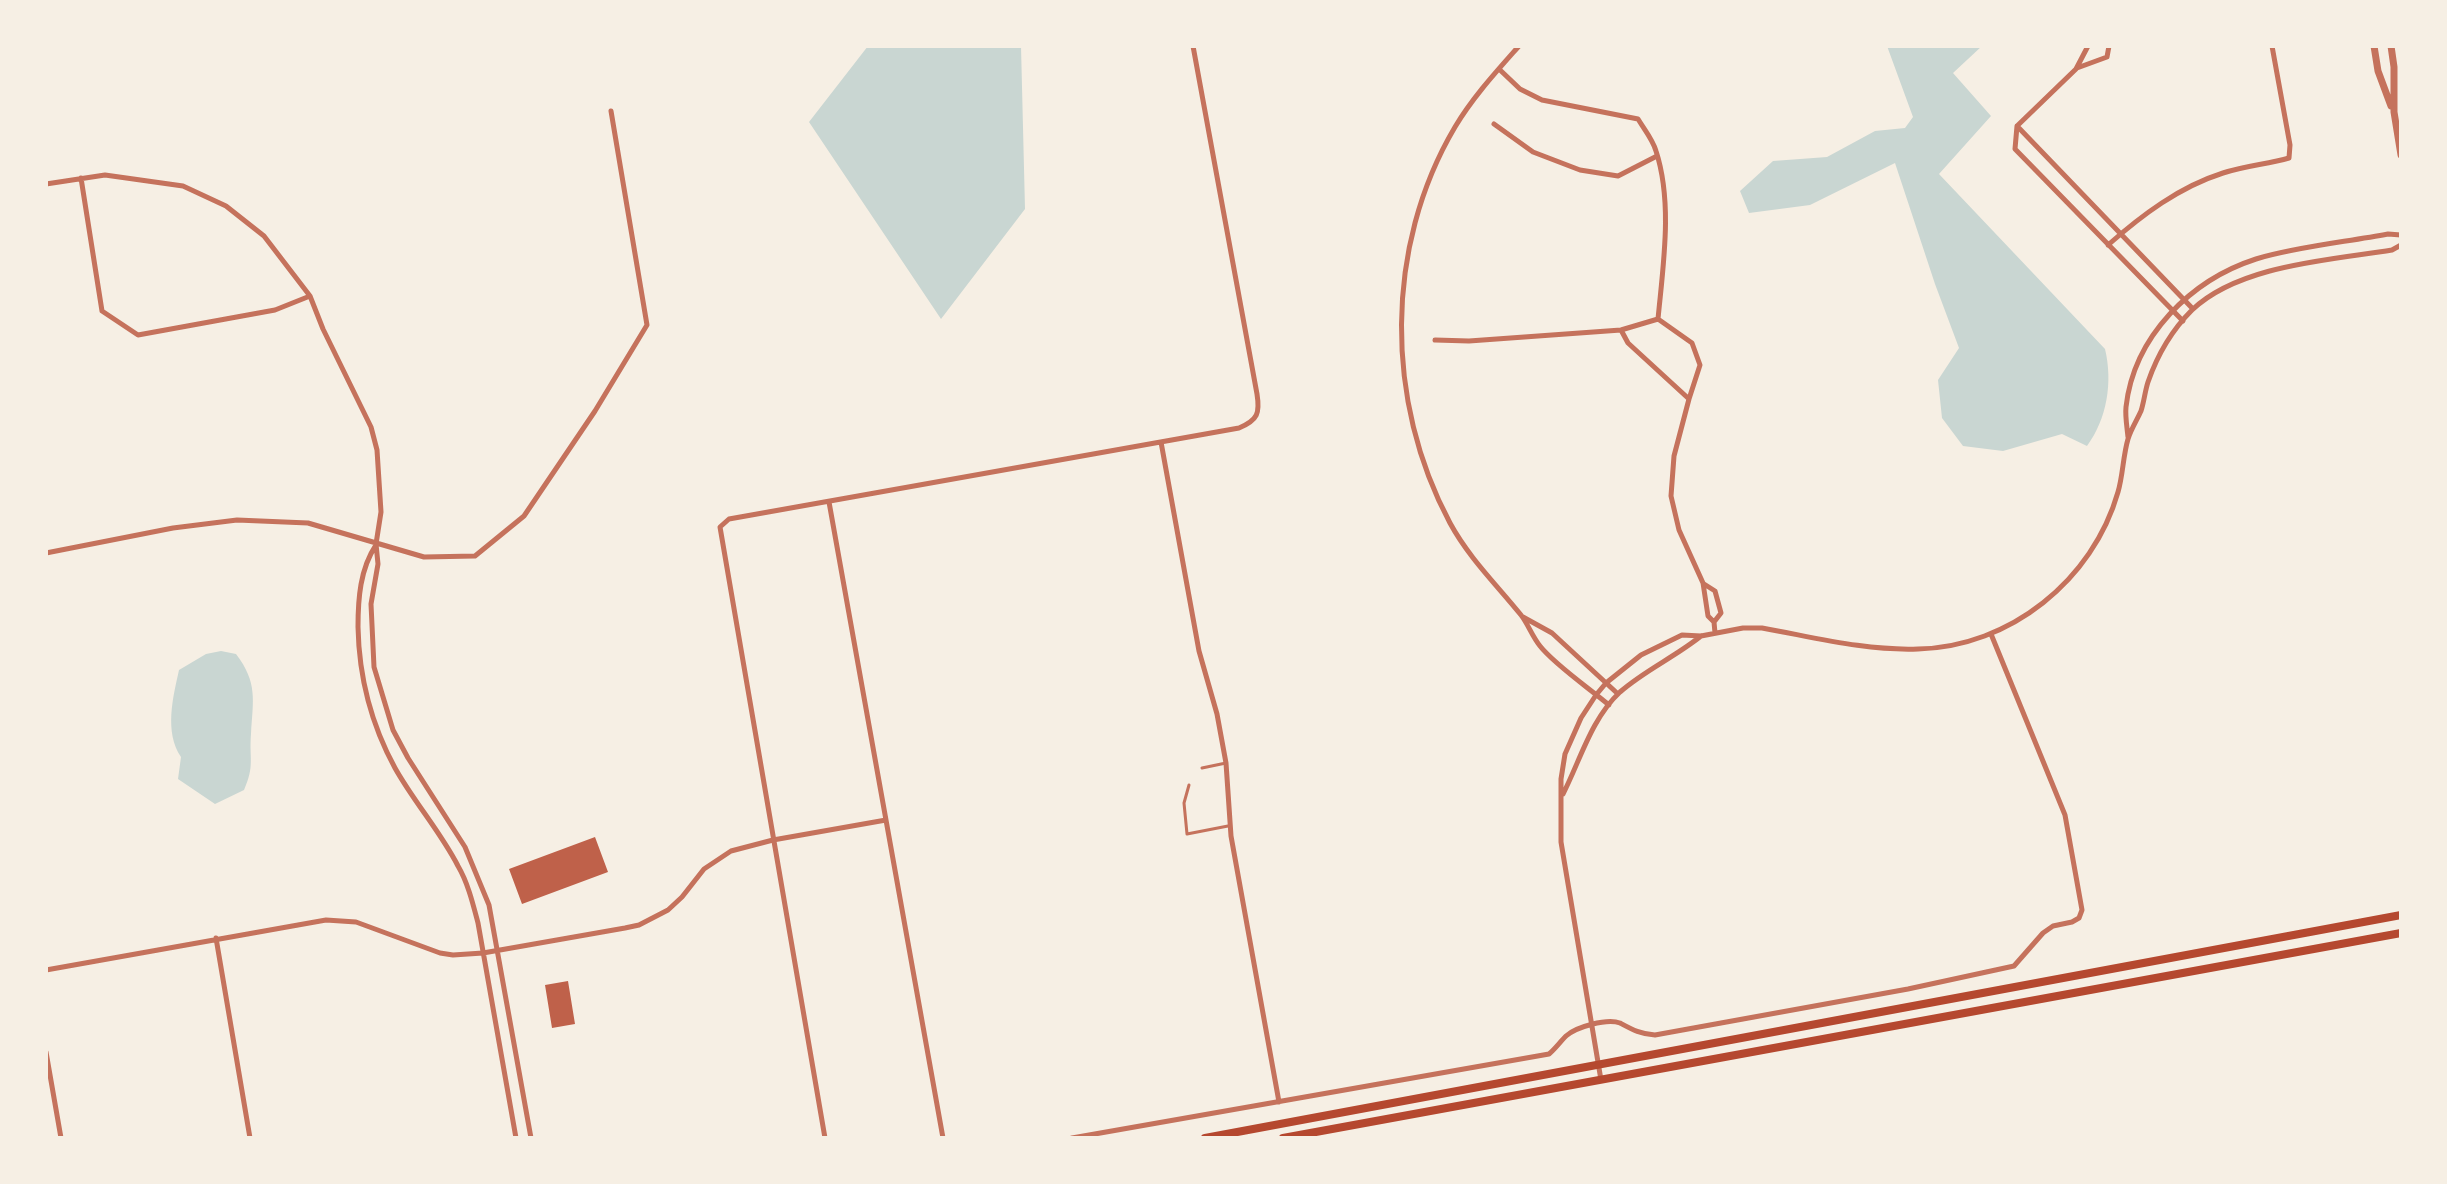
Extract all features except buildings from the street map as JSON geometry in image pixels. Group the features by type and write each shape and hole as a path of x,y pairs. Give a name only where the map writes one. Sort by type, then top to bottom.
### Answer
{"main road":[{"path":"1205,1138 2401,915"},
{"path":"1284,1138 2401,933"}],"street":[{"path":"825,1138 720,527 729,519 1239,428 1257,417 1257,394 1193,46"},
{"path":"1519,46 1481,89 1455,128 1433,173 1417,218 1405,281 1401,327 1403,378 1412,428 1449,521 1484,575 1522,617 1540,647 1609,705"},
{"path":"2088,46 2076,69 2017,126 2015,149 2183,321"},
{"path":"2076,69 2107,57 2109,46"},
{"path":"2108,245 2138,218 2196,185 2224,173 2289,158 2290,145 2272,46"},
{"path":"2374,46 2378,71 2394,112"},
{"path":"2391,46 2394,112 2401,155"},
{"path":"1499,69 1520,89 1542,100 1638,119 1656,150 1664,194 1664,254 1658,319"},
{"path":"46,553 188,526 237,520 308,523 424,557 475,556 524,516 595,411 647,325 611,111"},
{"path":"1494,124 1533,152 1580,170 1618,176 1657,156"},
{"path":"2017,126 2193,309"},
{"path":"46,184 105,175 183,186 226,206 264,236 310,296 371,427 377,450 381,512 376,544 378,564 371,604 374,667 382,698 393,730 408,758 465,847 489,905 531,1138"},
{"path":"81,178 102,311 138,335 275,310 310,296"},
{"path":"2128,438 2125,408 2142,353 2160,325 2183,300 2213,277 2258,258 2388,234 2401,235"},
{"path":"1601,1080 1561,842 1565,754 1581,718 1606,683 1641,655 1682,635 1701,636 1762,628 1864,645 1920,649 1967,642 1991,634 2029,614 2050,598 2086,559 2106,524 2119,491 2128,438 2141,410 2157,359 2193,309 2238,282 2259,275 2392,250 2401,245"},
{"path":"1435,340 1469,341 1621,330 1658,319"},
{"path":"1658,319 1692,343 1700,365 1674,456 1671,496 1679,530 1703,583 1708,616 1714,622 1715,633"},
{"path":"1621,330 1628,343 1689,399"},
{"path":"1161,442 1199,651 1217,714 1226,763 1230,826 1279,1102"},
{"path":"829,502 943,1138"},
{"path":"376,544 365,562 358,609 362,678 371,711 395,767 459,866 473,903 516,1138"},
{"path":"1703,583 1715,591 1721,613 1714,622"},
{"path":"1522,617 1552,633 1618,694"},
{"path":"1072,1138 1549,1054 1567,1035 1592,1025 1618,1022 1631,1031 1655,1035 2014,966 2043,933 2053,926 2079,918 2082,910 2065,815 1991,634"},
{"path":"1562,795 1592,731 1618,694 1648,670 1684,650 1701,636"},
{"path":"46,970 216,938 345,919 440,953 483,953 639,925 668,910 704,869 731,851 773,840 886,820"},
{"path":"216,938 250,1138"},
{"path":"46,1052 61,1138"}],"lane":[{"path":"1202,768 1226,763"},
{"path":"1189,785 1184,803 1187,834 1230,826"}],"shaded area":[{"path":"868,46 1021,46 1025,209 941,319 809,122"},
{"path":"1887,46 1982,46 1953,73 1991,116 1939,174 2105,349 2108,387 2104,412 2087,446 2062,434 2003,451 1963,446 1942,418 1938,380 1959,348 1895,163 1810,205 1749,213 1740,191 1773,161 1827,157 1875,131 1905,128 1913,117"},
{"path":"221,651 236,654 251,683 251,762 244,790 215,804 178,779 181,757 173,737 171,714 179,670 206,654"}]}
